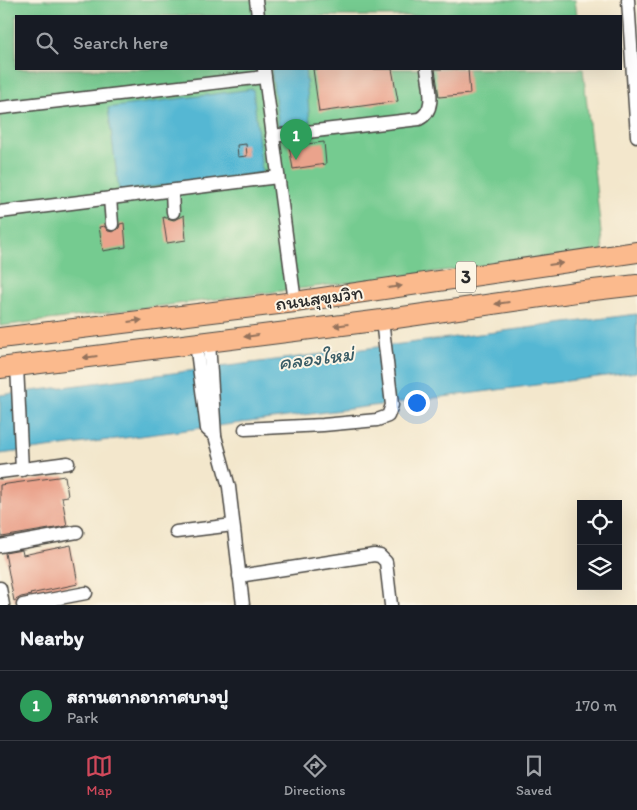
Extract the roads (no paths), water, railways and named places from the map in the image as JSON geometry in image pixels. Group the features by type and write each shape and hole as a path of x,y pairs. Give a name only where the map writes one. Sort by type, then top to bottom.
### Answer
{"highway":[{"name":"ถนนสุขุมวิท","path":"0,338 295,302 637,252"},
{"name":"ถนนสุขุมวิท","path":"8,367 203,352 300,330 637,284"},
{"path":"295,302 300,330"}],"street":[{"path":"256,0 258,15"},
{"path":"628,0 637,136"},
{"path":"272,136 419,119 430,111 427,70"},
{"path":"0,108 264,73 295,302"},
{"path":"0,212 278,177"},
{"path":"172,190 173,212"},
{"path":"110,198 112,224"},
{"path":"245,428 323,426 377,420 388,416 392,405 382,320"},
{"path":"203,352 213,432 229,487 242,605"},
{"path":"8,367 19,391 22,470"},
{"path":"0,472 68,464"},
{"path":"176,532 233,525"},
{"path":"0,546 77,532"},
{"path":"239,576 374,555 380,556 386,562 391,605"},
{"path":"0,588 3,605"},
{"path":"23,605 86,594"}],"water":[{"path":"271,70 305,70 310,123 279,126"},
{"path":"253,89 262,173 119,191 108,108"},
{"name":"คลองใหม่","path":"637,314 637,372 0,454 0,395"}],"place":[{"name":"สถานตากอากาศบางปู","path":"296,160"}]}
